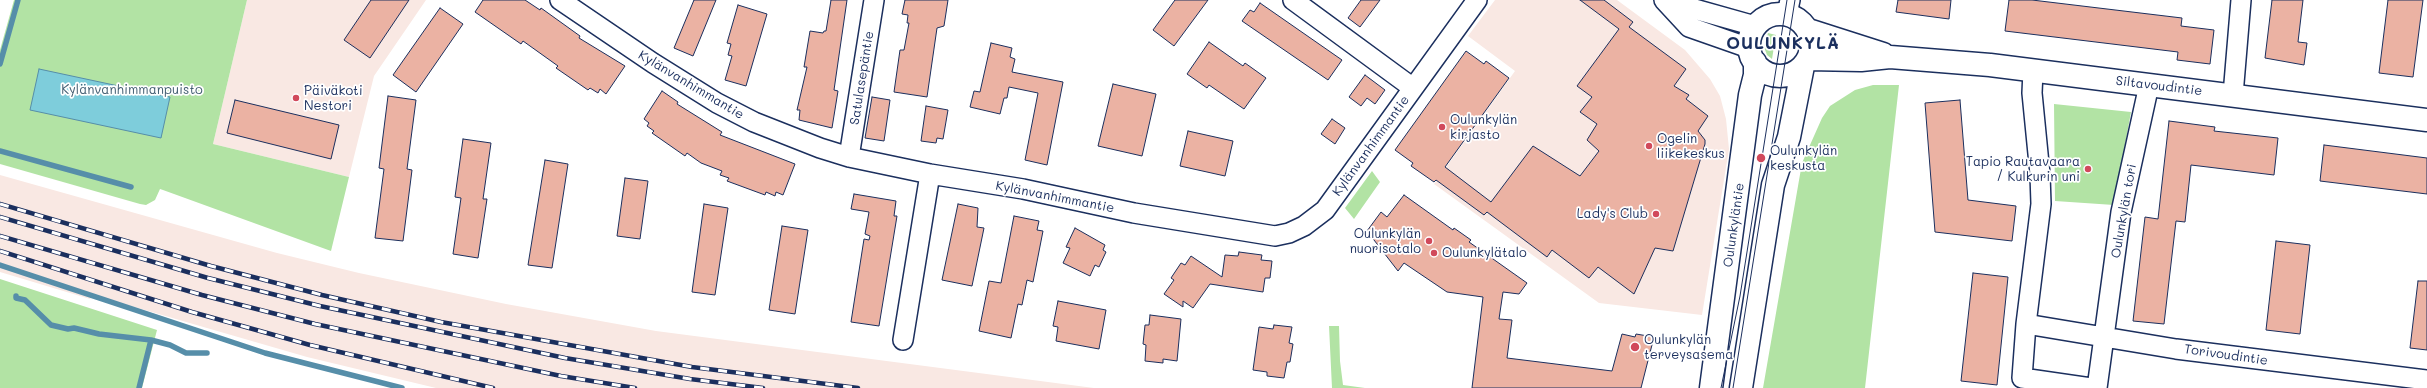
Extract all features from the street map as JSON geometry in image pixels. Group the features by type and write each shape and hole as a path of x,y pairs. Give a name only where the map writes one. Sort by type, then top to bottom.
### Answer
{"main road":[{"path":"1741,388 1773,185 1791,131 1805,63 1811,45 1808,30 1789,7 1766,17 1755,26 1751,33 1752,55 1769,74 1778,76 1792,73 1805,63"},
{"name":"Siltavoudintie","path":"1808,30 1867,48 1890,57"},
{"name":"Oulunkyläntie","path":"1711,388 1750,96 1755,75 1752,55"},
{"name":"Siltavoudintie","path":"1805,63 1890,57 2033,71 2427,120"}],"street":[{"name":"Kylänvanhimmantie","path":"560,0 653,63 717,103 754,122 849,157 1134,213 1275,236 1304,226 1325,210 1477,0"},
{"name":"Satulasepäntie","path":"849,157 874,0"},
{"path":"1293,0 1413,88"},
{"path":"1664,0 1755,26"},
{"path":"1664,0 1689,27 1752,55"},
{"path":"2233,95 2241,0"},
{"path":"2033,71 2032,93 2040,174 2041,204 2026,324 2022,378 2091,388"},
{"name":"Oulunkylän tori","path":"2097,388 2121,212 2149,85"},
{"path":"903,340 930,174"},
{"name":"Torivoudintie","path":"2026,324 2105,338 2302,366 2427,380"}],"shaded area":[{"name":"Päiväkoti Nestori","path":"247,0 426,0 374,76 349,177 213,144"},
{"path":"1495,0 1617,0 1685,50 1710,79 1720,96 1726,119 1729,149 1702,315 1599,303 1434,184 1515,71 1468,36"},
{"path":"0,175 277,253 359,273 506,304 656,331 1094,388 436,388 307,357 93,295 90,299 0,272"}],"green space":[{"name":"Kylänvanhimmanpuisto","path":"14,0 247,0 213,144 349,177 331,251 160,189 155,200 146,205 0,164 0,50"},
{"path":"1768,33 1776,35 1772,59 1767,55 1764,47"},
{"path":"1873,85 1899,85 1865,388 1763,388 1802,163 1822,118 1830,106 1855,90"},
{"path":"2054,104 2131,112 2114,205 2055,201"},
{"path":"1372,171 1380,182 1354,219 1345,208"},
{"path":"0,279 157,330 142,388 0,388"},
{"path":"1329,326 1339,326 1340,361 1343,385 1365,388 1332,388"}],"water":[{"path":"39,69 170,97 161,138 30,110"}],"building":[{"path":"371,0 409,0 370,58 344,40"},
{"path":"483,0 525,0 540,10 541,8 580,36 579,38 625,66 606,94 600,89 598,93 590,88 588,90 556,68 558,66 523,41 521,44 475,12"},
{"path":"694,0 716,0 693,56 674,48"},
{"path":"831,0 847,0 834,90 838,91 832,128 799,120 800,110 797,110 807,67 804,67 810,31 823,33 826,31"},
{"path":"905,0 948,0 944,26 937,28 927,97 894,92 900,50 904,50 909,23 907,23 908,15 902,14"},
{"path":"1175,0 1208,0 1174,46 1153,30"},
{"path":"1361,0 1380,0 1360,27 1348,18"},
{"name":"Ogelin liikekeskus","path":"1580,0 1604,0 1633,22 1629,27 1686,69 1674,86 1689,95 1686,99 1708,116 1698,131 1705,140 1705,144 1673,251 1655,248 1634,294 1598,267 1589,278 1552,250 1547,257 1487,212 1484,215 1436,180 1434,182 1411,166 1413,163 1395,150 1466,51 1484,64 1486,61 1509,78 1445,167 1491,202 1533,146 1580,176 1599,151 1587,140 1597,124 1580,112 1592,97 1577,86 1619,29"},
{"path":"1898,0 1951,0 1949,19 1896,12"},
{"path":"2009,0 2032,0 2182,18 2181,26 2214,30 2210,64 2177,60 2178,52 2005,31"},
{"path":"2272,0 2303,0 2298,42 2307,43 2304,65 2265,58"},
{"path":"2388,0 2423,0 2413,77 2379,73"},
{"path":"1260,3 1342,60 1328,80 1242,21 1250,10 1254,12"},
{"path":"738,5 767,14 746,86 725,80 732,56 728,55 731,44 727,43"},
{"path":"440,8 463,24 416,92 393,75"},
{"path":"1209,42 1243,66 1245,63 1266,78 1244,109 1209,85 1207,88 1187,74"},
{"path":"991,43 1012,48 1010,57 1015,59 1012,72 1063,82 1047,165 1025,160 1038,93 1009,87 1007,98 1004,98 1000,114 970,107 974,91 980,92"},
{"path":"1365,75 1385,90 1375,104 1367,98 1361,106 1349,97"},
{"path":"1113,84 1156,94 1142,156 1098,146"},
{"path":"662,91 678,102 677,104 722,132 720,135 795,164 783,195 776,192 775,196 766,192 765,195 727,181 729,178 720,175 722,171 701,163 687,153 685,156 652,133 654,131 647,126 649,123 644,119"},
{"path":"388,96 416,100 407,169 412,170 403,241 375,238 384,169 379,168"},
{"path":"872,97 890,100 884,141 865,138"},
{"path":"235,100 339,125 331,159 227,133"},
{"path":"1960,100 1968,200 2016,206 2012,241 1935,232 1925,103"},
{"path":"926,106 948,110 943,139 937,138 936,143 921,141"},
{"path":"1332,119 1345,128 1335,144 1321,134"},
{"path":"2169,121 2215,127 2214,131 2278,138 2274,175 2191,165 2185,222 2176,221 2164,324 2133,321 2145,217 2158,219"},
{"path":"1188,131 1233,141 1225,176 1180,166"},
{"path":"463,139 491,143 483,199 487,199 478,258 453,254 461,198 455,197"},
{"path":"2324,145 2427,158 2427,194 2320,181"},
{"path":"545,160 568,164 552,268 528,265"},
{"path":"625,178 648,181 640,239 617,236"},
{"path":"854,194 896,201 894,216 897,216 879,326 851,322 864,239 869,240 870,236 865,234 869,212 851,209"},
{"path":"1404,195 1453,230 1454,228 1471,240 1469,242 1527,283 1519,294 1503,292 1499,319 1512,320 1507,358 1612,371 1622,334 1635,337 1636,334 1654,337 1641,388 1472,388 1483,297 1447,292 1404,263 1398,271 1367,231 1381,212 1387,217"},
{"path":"704,204 728,208 715,295 692,292"},
{"path":"958,204 978,208 977,227 984,228 972,286 942,280"},
{"path":"1014,216 1039,221 1037,230 1043,231 1033,282 1027,280 1022,305 1018,304 1011,338 979,331 989,281 1001,283"},
{"path":"782,226 808,230 795,314 769,310"},
{"path":"1075,228 1105,245 1103,250 1106,252 1099,267 1095,265 1090,276 1063,263 1070,248 1066,247"},
{"path":"2276,241 2310,245 2300,334 2266,330"},
{"path":"1239,252 1262,255 1261,260 1272,261 1270,278 1265,278 1263,292 1210,284 1193,308 1183,301 1183,307 1164,294 1174,280 1171,278 1181,263 1185,265 1191,256 1222,277 1225,255 1238,256"},
{"path":"1973,273 2008,277 1997,385 1961,381"},
{"path":"2418,281 2427,281 2427,350 2410,348"},
{"path":"1058,301 1106,310 1099,349 1056,341 1058,327 1053,326"},
{"path":"1150,315 1181,319 1177,361 1163,359 1163,363 1145,361 1146,345 1143,344 1145,325 1149,325"},
{"path":"1274,325 1292,327 1289,343 1293,344 1290,362 1287,362 1284,378 1267,376 1267,372 1253,370 1259,327 1273,329"}],"waterway":[{"path":"0,64 18,0"},
{"path":"0,151 131,187"},
{"path":"0,265 265,353 402,388"},
{"path":"16,296 16,298 25,300 51,325 68,329 74,328 99,334 151,340 139,388"},
{"path":"151,340 170,345 186,353 207,353"}],"tram line":[{"path":"1721,388 1740,296 1787,0"},
{"path":"1733,388 1795,0"}],"railway":[{"path":"0,204 211,266 322,295 441,322 692,367 858,388"},
{"path":"0,217 208,278 320,306 565,358 690,379 763,388"},
{"path":"0,236 202,295 315,324 561,376 635,388"},
{"path":"0,251 192,312 310,345 493,388"}],"place":[{"name":"Päiväkoti Nestori","path":"296,98"},
{"name":"Oulunkylän kirjasto","path":"1442,127"},
{"name":"Ogelin liikekeskus","path":"1649,146"},
{"name":"Oulunkylän keskusta","path":"1761,158"},
{"name":"Tapio Rautavaara / Kulkurin uni","path":"2088,169"},
{"name":"Lady's Club","path":"1656,214"},
{"name":"Oulunkylän nuorisotalo","path":"1429,241"},
{"name":"Oulunkylätalo","path":"1434,253"},
{"name":"Oulunkylän terveysasema","path":"1635,347"}],"district":[{"name":"OULUNKYLÄ","path":"1783,44"}]}
